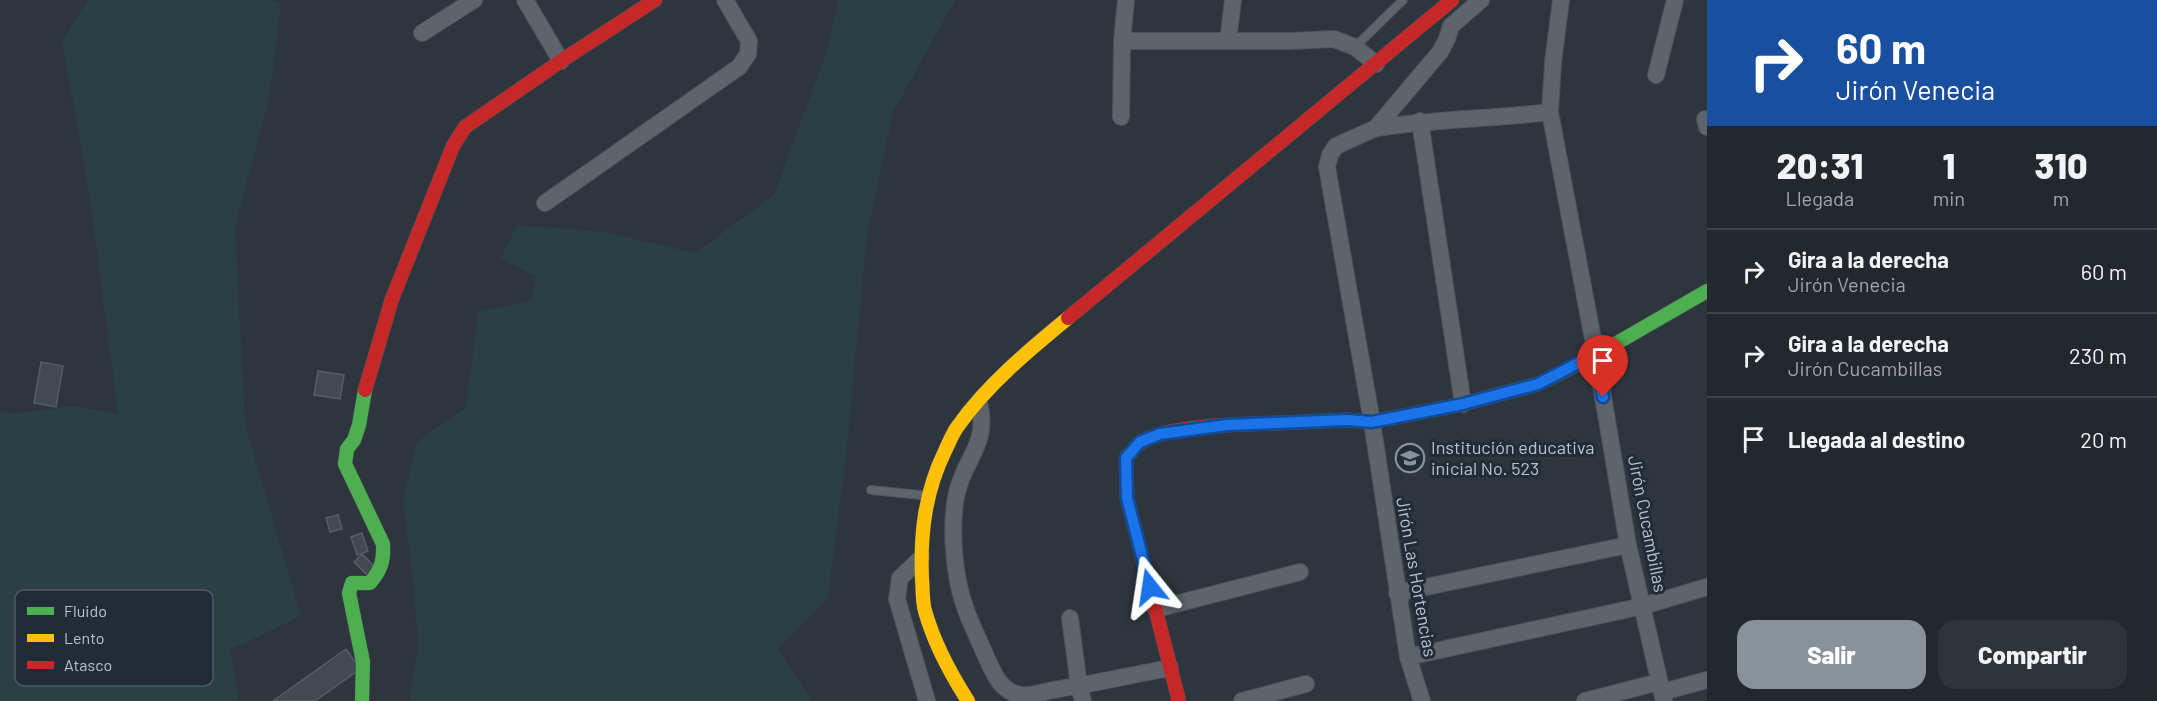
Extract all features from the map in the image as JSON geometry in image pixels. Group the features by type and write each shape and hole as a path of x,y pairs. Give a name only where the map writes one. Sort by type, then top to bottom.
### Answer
{"main road":[{"path":"362,701 363,662 349,592 352,583 370,583 382,569 384,556 383,544 345,464 345,457 359,424 362,399 392,299 453,146 465,127 655,0"},
{"path":"968,701 949,672 924,609 921,558 927,496 937,467 957,427 1034,346 1452,0"},
{"path":"1179,701 1127,498 1126,458 1140,442 1160,434 1227,425 1347,420 1372,422 1463,404 1538,384 1707,291"}],"street":[{"path":"422,33 474,0"},
{"path":"525,0 561,61"},
{"path":"545,203 739,67 748,54 749,41 724,0"},
{"path":"1121,117 1122,41 1126,0"},
{"path":"1228,42 1233,0"},
{"path":"1376,128 1440,52 1451,26 1481,0"},
{"name":"Jirón Cucambillas","path":"1561,0 1553,63 1550,112 1596,354 1628,545 1662,692"},
{"path":"1656,75 1675,0"},
{"path":"1122,41 1228,42 1334,39 1355,47 1376,64"},
{"path":"1376,128 1420,122 1550,112"},
{"path":"1420,122 1463,404"},
{"name":"Jirón Las Hortencias","path":"1376,128 1336,146 1329,155 1327,167 1372,422 1408,657 1422,701"},
{"path":"979,402 983,417 982,430 957,488 953,514 955,560 965,608 993,671 1003,686 1022,695 1081,694 1170,668"},
{"path":"1397,593 1628,545"},
{"path":"921,558 900,578 897,599 927,701"},
{"path":"1156,609 1300,572"},
{"path":"1408,657 1643,606 1707,587"},
{"path":"1070,618 1081,694"},
{"path":"1585,701 1662,692 1707,680"},
{"path":"1242,701 1306,684"}],"lane":[{"path":"1355,47 1402,0"},
{"path":"871,490 927,496"}],"green space":[{"path":"88,0 271,0 281,4 269,99 235,227 245,424 301,616 230,650 239,701 0,701 0,411 9,414 74,406 118,414 90,198 62,40"},
{"path":"838,0 955,0 893,112 867,235 846,457 828,598 778,648 812,701 409,701 418,651 414,586 403,499 417,442 466,407 478,312 532,300 535,276 501,258 517,225 605,232 695,253 774,195 828,48"}],"building":[{"path":"41,362 63,366 56,407 34,403"},
{"path":"318,371 344,375 340,399 314,395"},
{"path":"338,515 342,529 330,532 326,518"},
{"path":"362,533 368,551 357,555 351,537"},
{"path":"362,554 377,569 369,577 354,562"},
{"path":"346,649 360,669 315,701 273,701"}],"traffic: fast":[{"path":"1278,423 1347,420 1372,422 1463,404 1538,384 1596,355 1707,291"},
{"path":"362,701 363,662 349,593 352,583 370,583 374,578 381,565 383,550 383,544 345,464 347,449 354,440 359,425 365,390"}],"traffic: slow":[{"path":"968,701 943,658 924,607 922,546 928,498 938,466 956,429 969,411 1009,369 1068,318"}],"traffic: jam":[{"path":"365,390 392,299 453,146 465,127 655,0"},
{"path":"1068,318 1452,0"},
{"path":"1179,701 1127,498 1126,458 1143,441 1171,432 1208,426 1278,423"}],"place":[{"name":"Institución educativa inicial No. 523","path":"1410,458"}],"route":[{"path":"1150,587 1127,498 1126,458 1140,442 1160,434 1227,425 1347,420 1372,422 1463,404 1538,384 1596,354 1603,397"}]}
